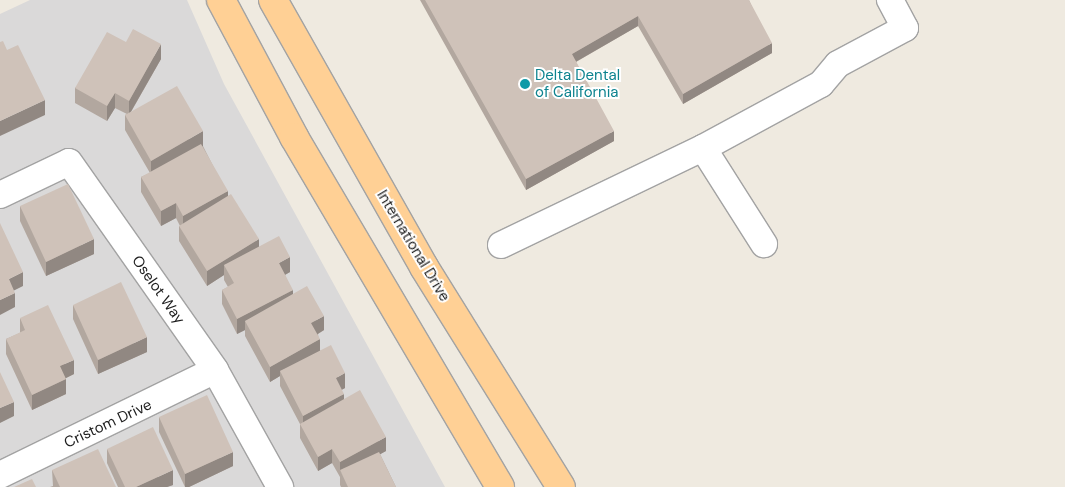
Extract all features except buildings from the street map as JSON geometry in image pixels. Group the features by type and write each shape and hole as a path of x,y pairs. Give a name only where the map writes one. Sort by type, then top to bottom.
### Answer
{"main road":[{"path":"221,0 294,137 500,487"},
{"name":"International Drive","path":"273,0 424,267 561,487"}],"street":[{"path":"500,245 703,148 821,84 838,64 905,28 890,0"},
{"path":"703,148 764,244"},
{"name":"Oselot Way","path":"0,195 69,162 215,370 280,487"},
{"name":"Cristom Drive","path":"0,475 215,370"}],"shaded area":[{"path":"30,0 187,0 224,84 445,487 0,487 0,14"}],"place":[{"name":"Delta Dental of California","path":"525,84"}]}
